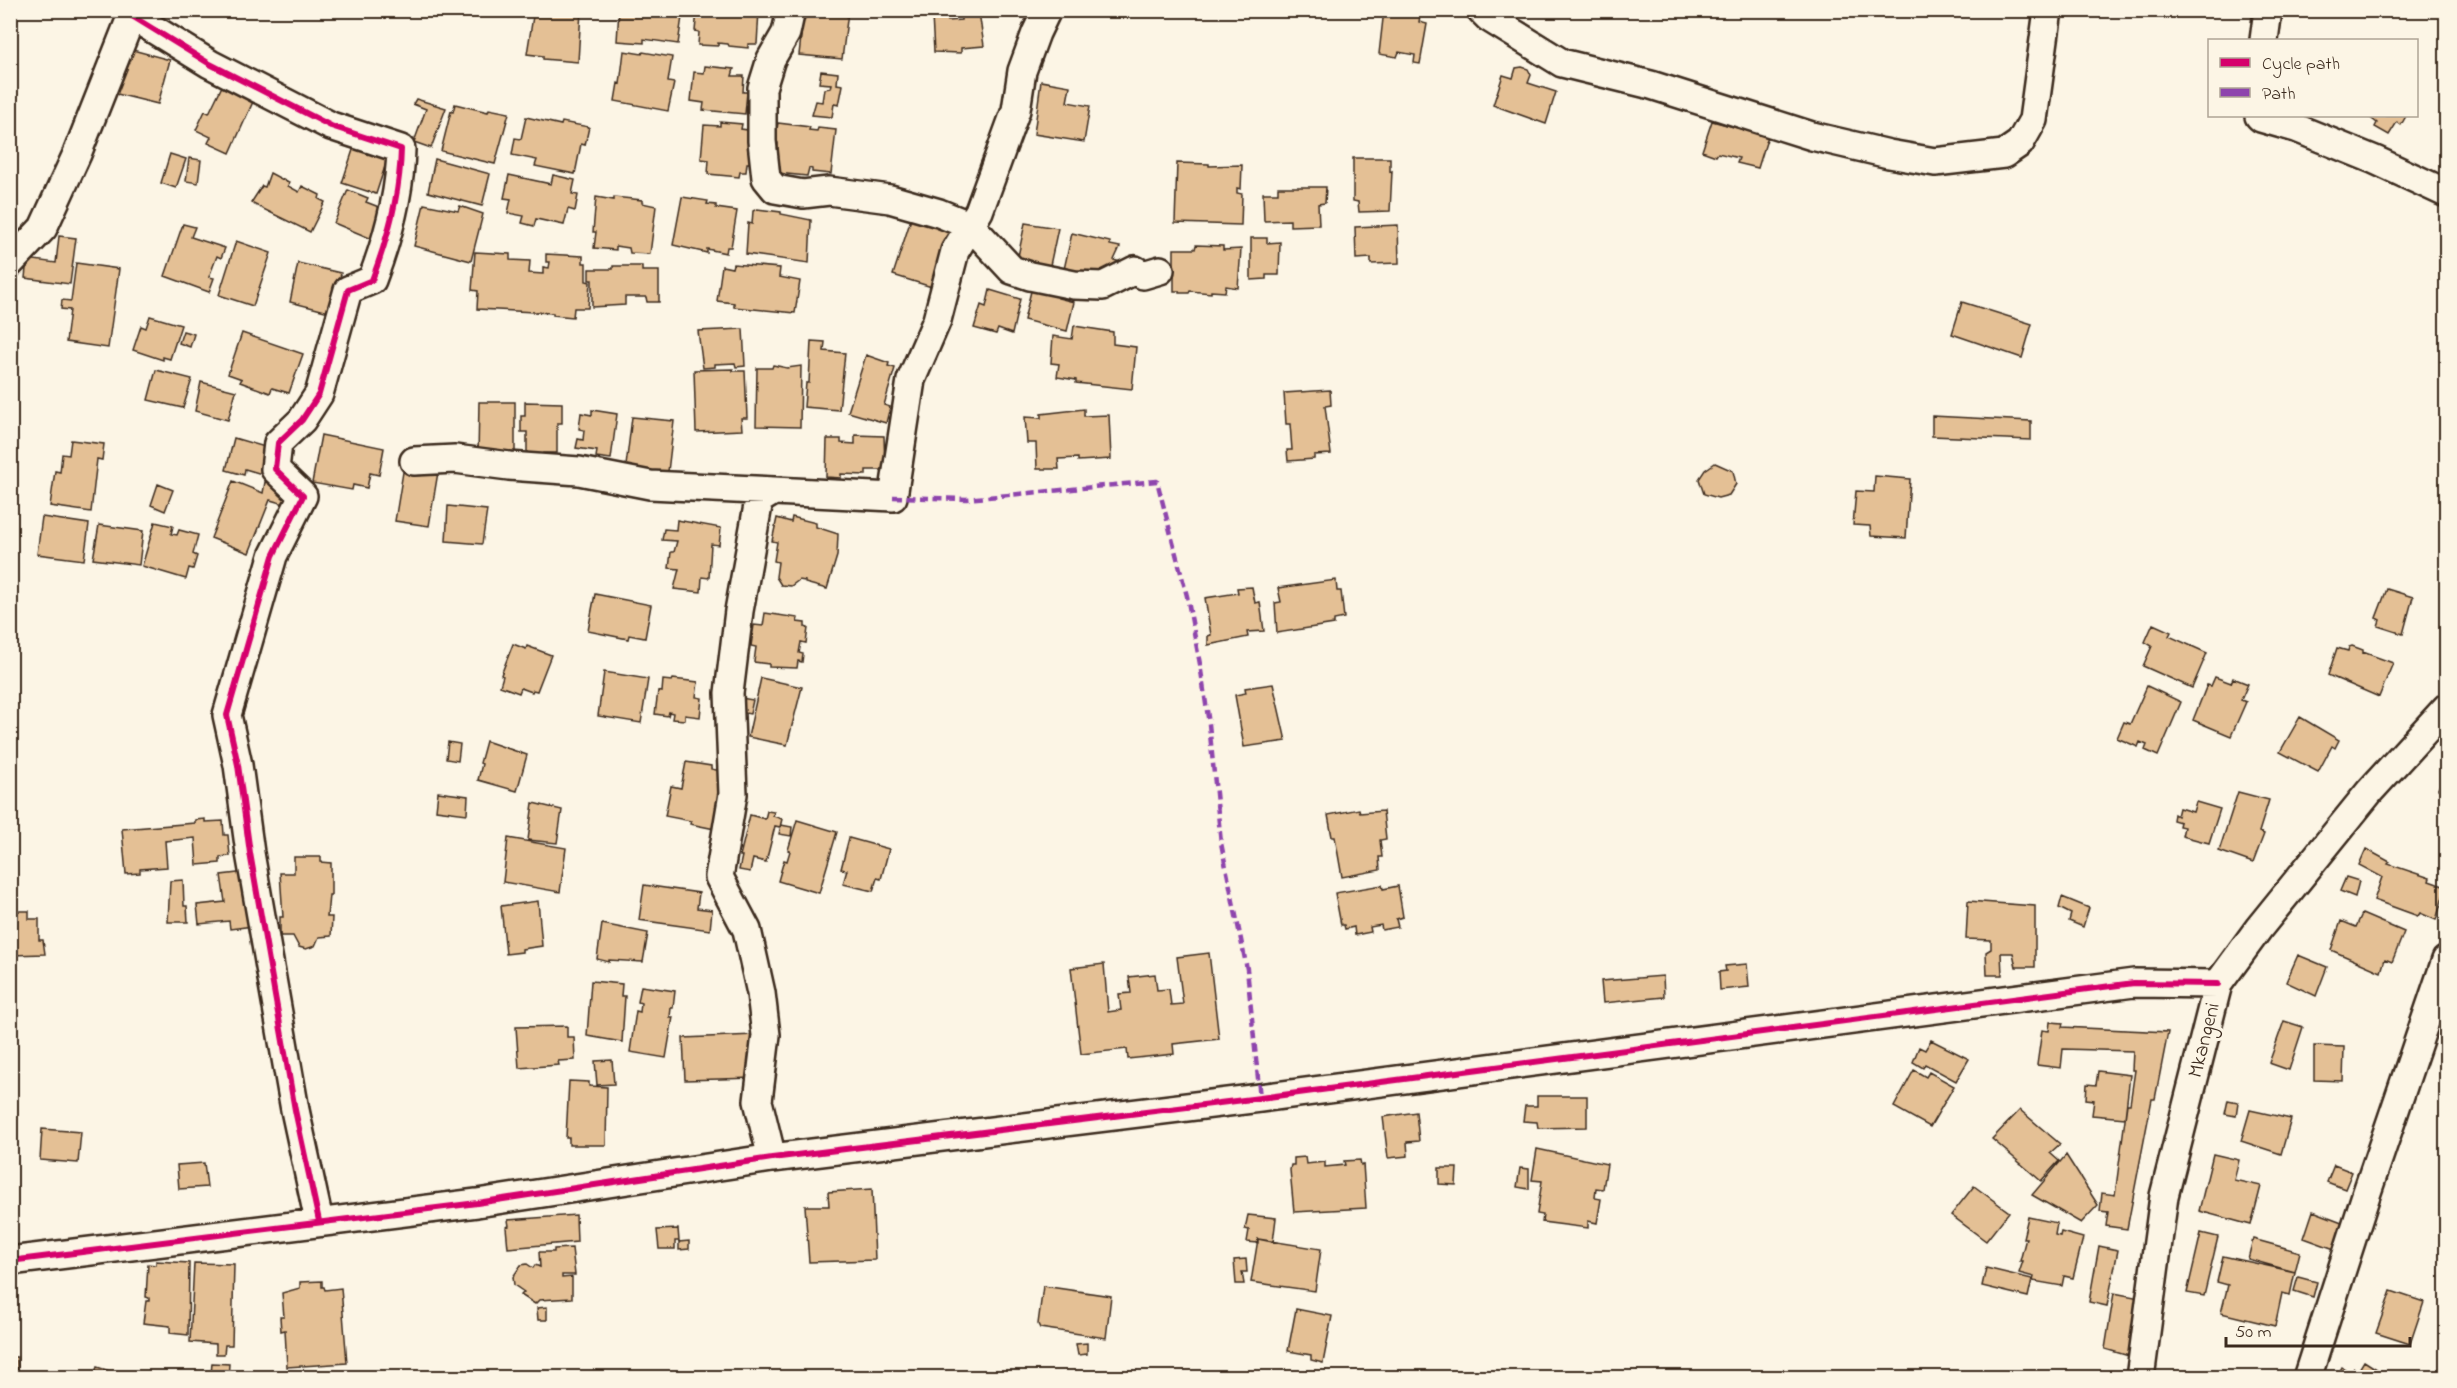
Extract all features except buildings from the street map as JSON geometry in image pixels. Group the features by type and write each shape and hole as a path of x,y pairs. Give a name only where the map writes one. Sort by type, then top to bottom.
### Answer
{"street":[{"path":"791,10 786,33 771,59 762,88 762,141 766,178 775,189 803,194 829,191 890,199 971,226 1012,270 1030,276 1074,285 1103,286 1135,270 1143,275 1160,270"},
{"path":"414,461 455,459 579,471 650,485 892,497 911,380 937,320 955,251 979,212 1016,111 1022,71 1047,10"},
{"path":"1481,10 1489,18 1562,63 1651,86 1812,136 1935,162 2004,154 2020,143 2033,120 2048,10"},
{"path":"2264,39 2268,10"},
{"path":"10,263 43,228 77,154 133,13 210,64 332,126 401,149 401,177 385,246 372,280 348,290 319,394 302,420 278,443 274,469 303,496 273,556 227,715 238,765 250,853 295,1110 319,1221"},
{"path":"2260,117 2296,128 2375,160 2446,193"},
{"path":"772,1158 758,1101 766,1035 761,993 747,930 719,877 733,794 729,693 738,611 759,500 774,491"},
{"name":"Mkangeni","path":"2140,1377 2164,1196 2218,984 2259,928 2370,791 2446,708"},
{"path":"2307,1377 2446,960"},
{"path":"10,1261 477,1203 772,1158 1260,1098 2134,983 2218,984"}],"marked path":[{"path":"893,497 966,499 1157,481 1187,596 1200,664 1209,724 1221,843 1247,969 1260,1098"}],"cycle path":[{"path":"132,16 210,64 331,126 401,149 392,216 372,280 348,290 319,394 302,420 278,443 275,469 303,496 273,556 227,715 238,765 250,853 295,1110 319,1221"},
{"path":"10,1261 477,1203 772,1158 1260,1098 2134,983 2218,984"}]}
